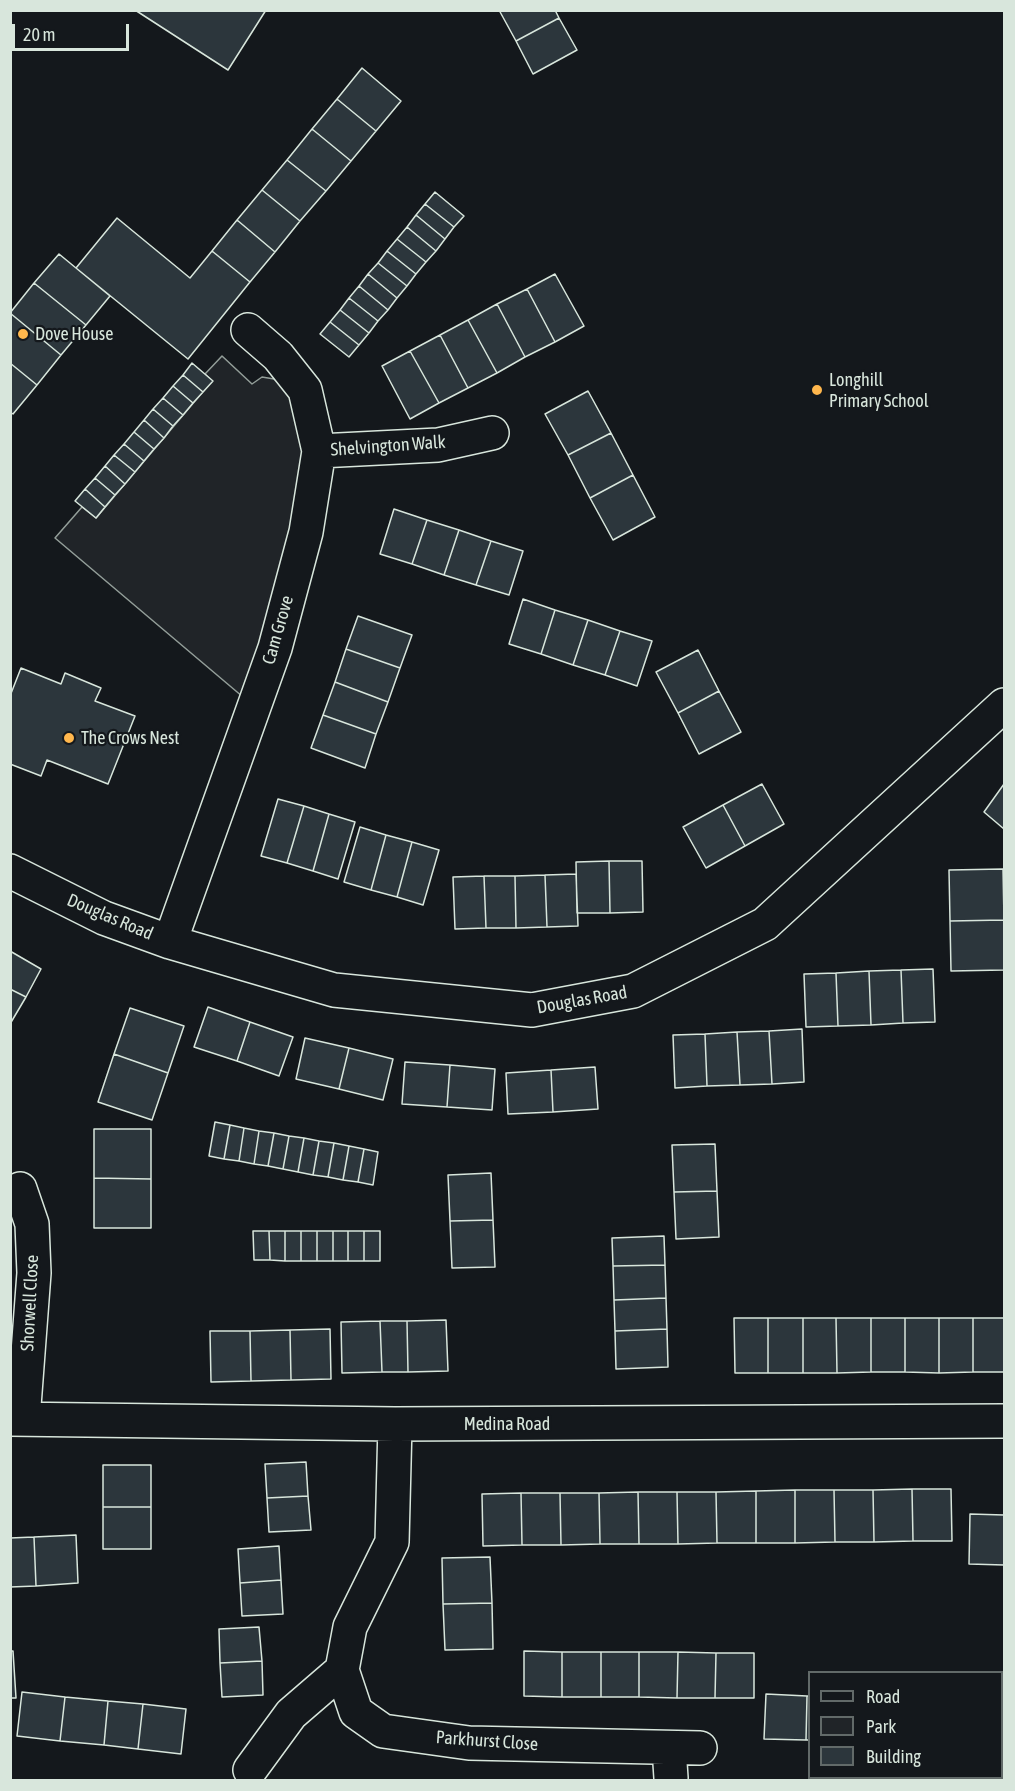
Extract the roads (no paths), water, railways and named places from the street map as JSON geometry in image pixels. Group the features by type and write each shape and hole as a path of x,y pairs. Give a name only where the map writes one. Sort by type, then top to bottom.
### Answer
{"street":[{"name":"Cam Grove","path":"170,942 275,648 306,532 319,451 305,390 278,356 248,330"},
{"name":"Shelvington Walk","path":"319,451 438,445 492,433"},
{"name":"Douglas Road","path":"10,871 104,918 170,942 334,990 532,1010 633,991 765,924 1005,705"},
{"name":"Shorwell Close","path":"17,1419 34,1273 32,1224 20,1189"},
{"name":"Medina Road","path":"17,1419 395,1424 1005,1421"},
{"name":"Parkhurst Close","path":"395,1424 392,1542 350,1627 342,1671 356,1712 383,1731 470,1743 680,1758"},
{"path":"250,1770 291,1714 342,1671"}],"place":[{"name":"Dove House","path":"23,334"},
{"name":"Longhill Primary School","path":"817,390"},
{"name":"The Crows Nest","path":"69,738"}]}
